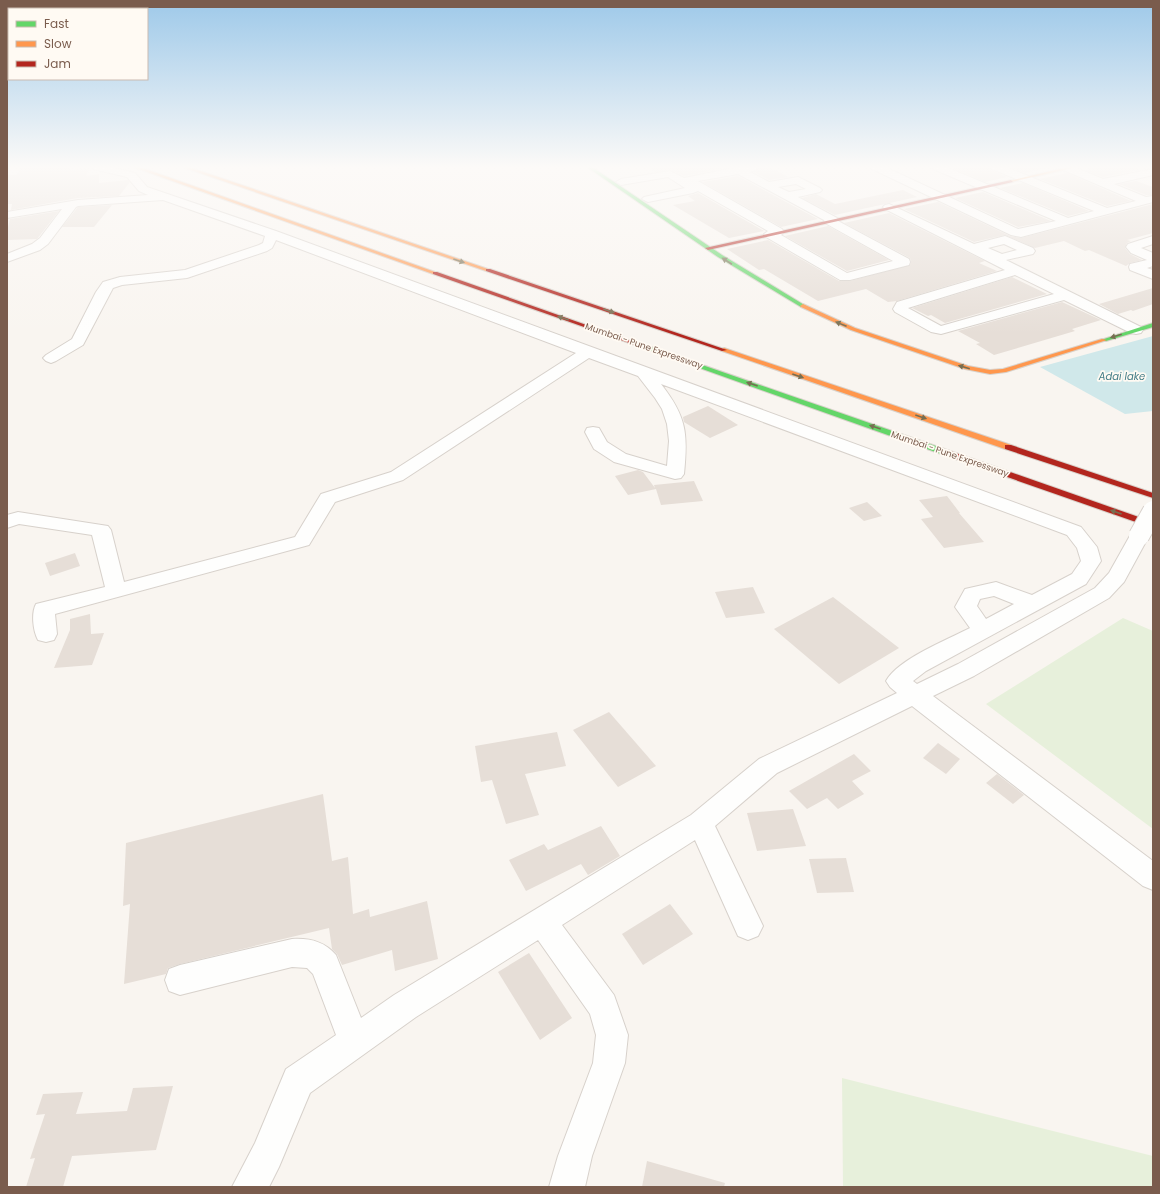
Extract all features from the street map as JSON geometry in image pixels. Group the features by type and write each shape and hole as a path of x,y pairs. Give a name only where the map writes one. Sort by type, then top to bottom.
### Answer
{"main road":[{"name":"Mumbai - Pune Expressway","path":"289,223 1146,530"},
{"name":"Mumbai - Pune Expressway","path":"348,223 1153,496"},
{"path":"671,223 770,288 798,304 831,320 967,368 990,372 1004,371 1137,324 1153,325"},
{"path":"685,223 790,290 844,316 913,342 981,363 994,364 1002,361"},
{"path":"708,248 823,223"},
{"path":"1108,328 1123,324"}],"street":[{"path":"7,258 36,247 57,223"},
{"path":"240,223 1074,531 1087,547 1091,561 1079,580 918,665 898,680 914,695 1153,878"},
{"path":"757,223 845,277 904,262 834,223"},
{"path":"921,223 974,248 1033,283 1038,282 1123,324 1137,324"},
{"path":"996,223 1015,232 1021,232 1059,223"},
{"path":"51,358 78,342 102,292 108,285 120,282 187,274 264,248 268,245 272,234"},
{"path":"1152,264 1132,246 1153,240"},
{"path":"1019,275 984,281 902,305 900,309 936,329 941,330 1066,295"},
{"path":"984,281 1002,289"},
{"path":"46,634 44,609 302,541 328,498 397,476 588,352"},
{"path":"593,432 600,445 620,458 675,474 678,445 677,428 671,410 644,373"},
{"path":"250,1187 267,1155 298,1081 405,1006 700,823 768,766 966,670 1102,593 1117,577 1146,530 1153,511"},
{"path":"7,522 18,518 101,530 116,591"},
{"path":"983,630 966,607 972,594 996,589 1033,604"},
{"path":"700,823 748,926"},
{"path":"542,921 603,1006 612,1035 609,1063 575,1156 567,1187"},
{"path":"180,980 292,953 314,954 318,956 325,965 354,1041"}],"green space":[{"path":"1123,618 1153,631 1153,829 986,704"},
{"path":"842,1078 1153,1156 1153,1187 843,1187"}],"water":[{"name":"Adai lake","path":"1153,336 1153,411 1125,414 1040,367"}],"building":[{"path":"9,223 50,223 37,239 7,240"},
{"path":"65,223 98,223 94,227 62,227"},
{"path":"703,223 750,223 764,231 729,238"},
{"path":"773,223 801,223 781,227"},
{"path":"844,223 908,223 985,261 979,263 997,271 897,301 888,302 866,289 818,301 764,269 759,270 727,249 768,240 839,281 850,281 910,265 910,258"},
{"path":"933,223 982,223 1010,236 1021,238 1080,223 1153,223 1153,233 1127,240 1131,241 1127,243 1125,248 1130,254 1142,260 1130,263 1126,266 1089,250 1085,251 1064,241 1035,248 1005,235 974,242"},
{"path":"1009,223 1042,223 1018,227"},
{"path":"828,226 889,260 847,271 785,236"},
{"path":"1012,277 1047,294 945,323 931,315 928,316 912,308"},
{"path":"1153,288 1153,304 1133,311 1131,310 1118,314 1099,304"},
{"path":"1062,302 1101,320 1072,329 1075,331 994,355 976,344 980,343 958,331"},
{"path":"708,406 738,425 710,438 684,422 683,417"},
{"path":"638,470 643,472 655,488 654,485 694,481 703,501 661,505 656,489 628,495 615,476"},
{"path":"947,496 959,513 984,542 944,548 921,519 933,517 919,500"},
{"path":"867,502 882,516 864,521 849,508"},
{"path":"75,553 80,566 50,576 45,563"},
{"path":"753,587 765,613 726,618 715,592"},
{"path":"833,597 899,648 839,684 774,629"},
{"path":"90,614 91,634 104,633 92,665 54,668 70,630 70,619"},
{"path":"609,712 656,766 618,787 573,730"},
{"path":"557,732 566,766 525,774 539,815 506,824 492,780 481,782 475,746"},
{"path":"938,743 960,759 946,774 923,758"},
{"path":"854,754 871,771 852,781 864,794 838,809 827,798 807,809 789,791"},
{"path":"997,774 1024,795 1013,804 986,783"},
{"path":"323,794 332,861 348,857 353,914 369,909 370,917 427,901 438,959 395,971 392,950 342,965 337,954 332,949 329,928 180,964 168,968 166,974 124,984 130,904 123,906 126,843"},
{"path":"793,809 806,846 757,851 747,813"},
{"path":"601,826 620,856 588,875 581,864 526,891 509,860 544,844 548,850"},
{"path":"846,858 854,892 817,893 809,859"},
{"path":"670,904 693,934 643,965 622,934"},
{"path":"529,953 572,1018 540,1040 498,972"},
{"path":"173,1086 156,1150 72,1156 63,1187 26,1187 35,1158 30,1159 45,1114 36,1115 43,1094 83,1092 76,1114 127,1111 133,1088"},
{"path":"647,1161 725,1183 724,1187 642,1187"}],"traffic: fast":[{"path":"671,223 720,256 803,306"},
{"path":"1104,340 1153,325"},
{"path":"640,345 947,453"}],"traffic: slow":[{"path":"293,223 435,273"},
{"path":"348,223 488,270"},
{"path":"803,306 853,329 967,368 990,372 1004,371 1104,340"},
{"path":"724,350 1008,447"}],"traffic: jam":[{"path":"708,248 822,223"},
{"path":"488,270 724,350"},
{"path":"435,273 640,345"},
{"path":"1008,447 1153,496"},
{"path":"947,453 1153,525"}]}
